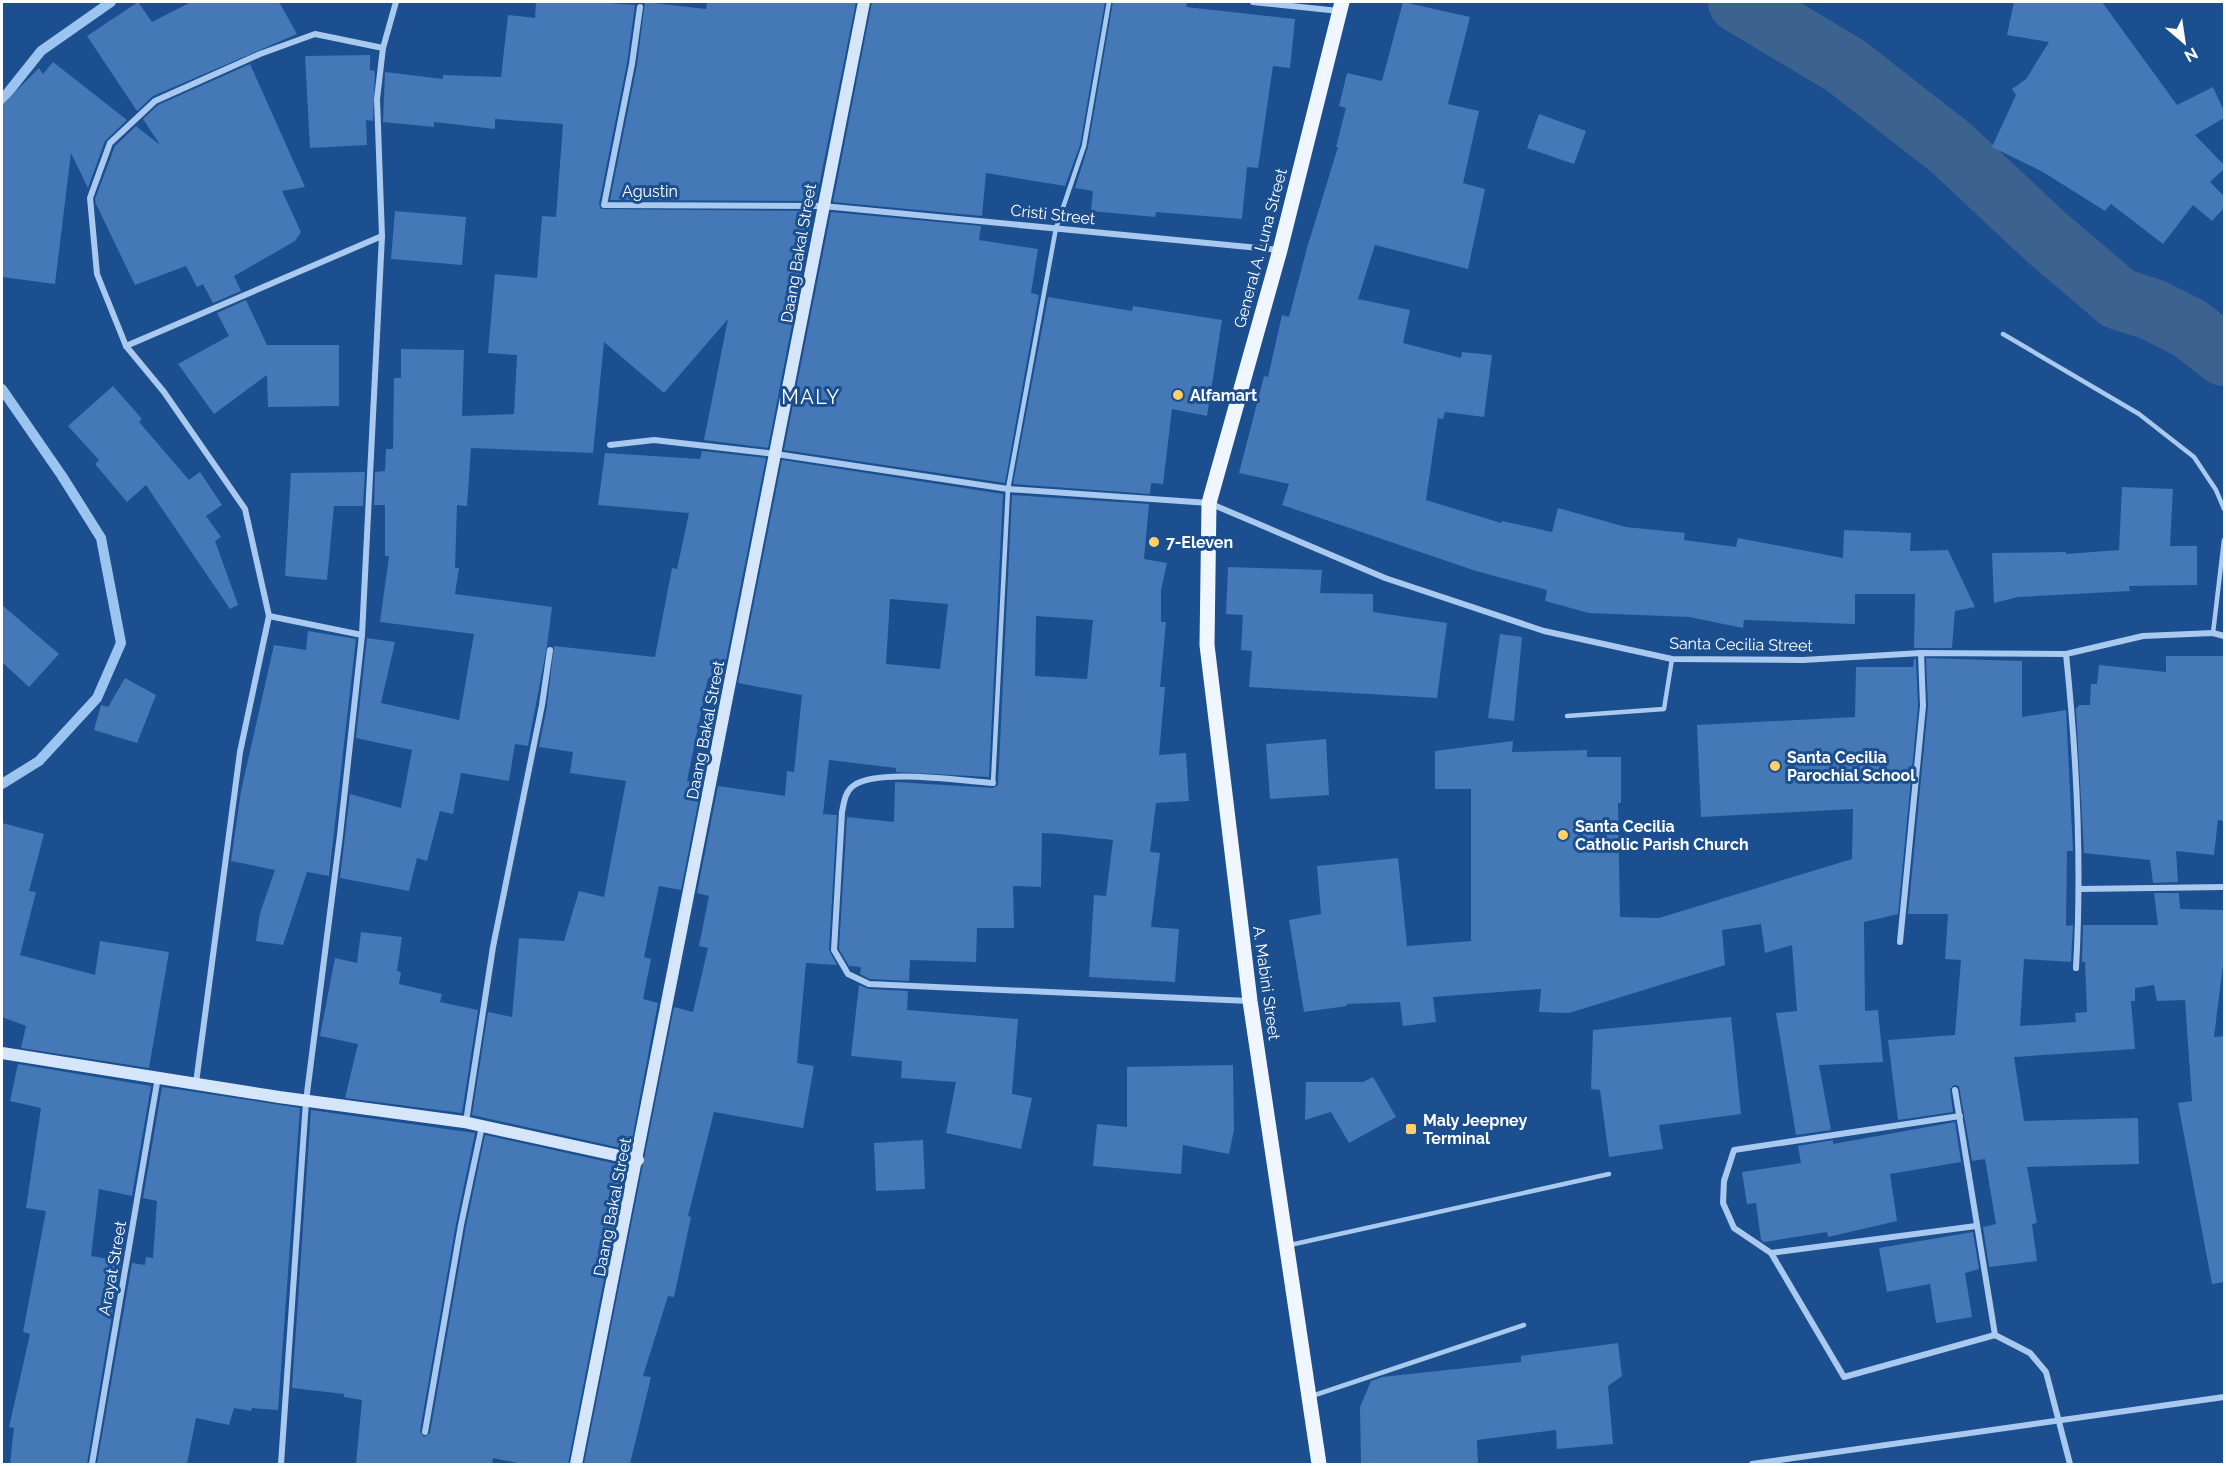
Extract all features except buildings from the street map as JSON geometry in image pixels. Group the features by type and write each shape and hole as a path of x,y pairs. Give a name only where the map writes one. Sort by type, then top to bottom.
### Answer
{"main road":[{"name":"General A. Luna Street","path":"1209,503 1280,250 1341,6"},
{"name":"A. Mabini Street","path":"1209,503 1207,645 1251,1001 1318,1464"}],"street":[{"path":"280,1464 306,1101 340,835 362,635 382,237 377,99 384,48 396,2"},
{"name":"Daang Bakal Street","path":"576,1464 638,1160 864,2"},
{"path":"1253,2 1341,6"},
{"name":"Agustin","path":"640,7 632,64 604,205 823,206"},
{"path":"196,1083 240,752 259,653 269,615 246,509 178,411 126,346 97,274 90,198 110,143 155,101 260,54 315,34 384,48"},
{"name":"Cristi Street","path":"823,206 1280,250"},
{"path":"126,346 382,237"},
{"name":"Santa Cecilia Street","path":"610,445 654,440 776,454 1008,489 1209,503 1385,578 1544,631 1672,659 1803,660 1921,653 2067,654 2143,636 2213,633 2224,636"},
{"path":"269,615 362,635"},
{"path":"466,1123 493,947 542,705 550,650"},
{"path":"1900,942 1923,706 1921,653"},
{"path":"2067,654 2077,751 2080,890 2076,968"},
{"path":"993,783 879,776 852,787 845,798 842,812 834,950 848,974 869,984 1251,1001"},
{"path":"2080,890 2224,887"},
{"path":"2,1053 306,1101 466,1123 638,1160"},
{"name":"Arayat Street","path":"92,1464 158,1076"},
{"path":"1955,1090 1995,1335"},
{"path":"1960,1116 1734,1150 1724,1181 1723,1203 1734,1228 1771,1253 1844,1377 1995,1335 2030,1353 2046,1372 2070,1464"},
{"path":"425,1432 482,1126"},
{"path":"1771,1253 1976,1226"},
{"path":"1752,1464 2224,1397"}],"lane":[{"path":"993,783 1008,489 1056,228 1084,146 1108,2"},
{"path":"2003,334 2139,414 2194,457 2216,490 2224,509"},
{"path":"2213,633 2224,540"},
{"path":"1567,716 1664,709 1672,659"},
{"path":"1285,1247 1609,1174"},
{"path":"1309,1396 1524,1325"}],"waterway":[{"path":"2,100 41,51 111,2"},
{"path":"1739,2 1846,66 1951,148 2046,237 2119,299 2151,309 2189,328 2224,355"},
{"path":"2,389 62,476 101,538 121,643 97,698 39,761 2,784"}],"place":[{"name":"Alfamart","path":"1178,395"},
{"name":"7-Eleven","path":"1154,542"},
{"name":"Santa Cecilia Parochial School","path":"1775,766"},
{"name":"Santa Cecilia Catholic Parish Church","path":"1563,835"},
{"name":"Maly Jeepney Terminal","path":"1411,1129"}],"district":[{"name":"MALY","path":"811,397"}]}
